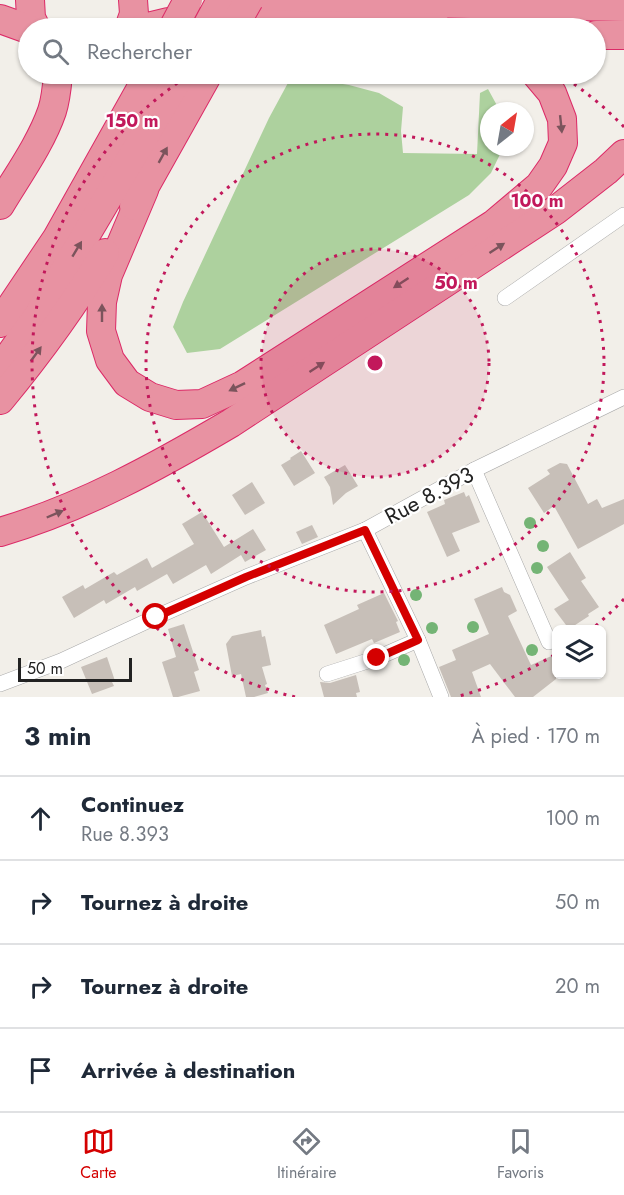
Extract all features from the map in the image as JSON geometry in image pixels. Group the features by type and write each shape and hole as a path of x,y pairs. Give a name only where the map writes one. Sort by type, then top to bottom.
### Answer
{"highway":[{"path":"30,0 31,18"},
{"path":"133,0 133,18"},
{"path":"178,18 188,0"},
{"path":"211,18 221,0"},
{"path":"239,18 249,0"},
{"path":"260,0 624,7"},
{"path":"0,19 18,25"},
{"path":"606,35 624,35"},
{"path":"0,205 42,134 53,109 57,84"},
{"path":"0,323 57,238 142,84"},
{"path":"0,369 39,314 175,84"},
{"path":"0,400 22,374 88,281 144,190 202,84"},
{"path":"144,190 108,275 102,302 102,330 107,350 110,360 127,383 150,397 176,405 202,404 243,385 494,224 539,186 553,166 563,142 562,119 552,93 544,84"},
{"path":"0,532 51,516 131,479 231,423 556,210 624,154"}],"street":[{"path":"505,298 624,215"},
{"name":"Rue 8.393","path":"0,684 61,661 226,586 365,530 474,470 624,397"},
{"path":"474,470 549,642"},
{"path":"365,530 418,640 441,697"},
{"path":"327,674 377,658 418,640"}],"green space":[{"path":"287,84 349,85 379,93 403,107 401,131 403,153 477,154 480,93 488,89 495,102 480,102 480,156 499,156 491,173 469,195 220,349 187,353 173,327 269,118"}],"building":[{"path":"301,451 315,473 294,486 281,465"},
{"path":"560,463 567,464 588,504 597,499 602,508 624,499 624,524 578,549 554,506 544,513 528,488 550,474 547,470"},
{"path":"345,465 358,486 333,505 330,487 324,477"},
{"path":"252,482 265,503 245,515 232,495"},
{"path":"464,492 466,497 469,495 480,522 452,533 460,551 447,557 427,512 445,504 444,500"},
{"path":"202,512 224,547 253,529 266,550 245,562 241,555 211,574 206,565 173,584 167,574 137,591 135,587 106,604 104,600 74,618 62,597 83,585 85,589 114,572 117,575 147,558 152,568 194,544 182,524"},
{"path":"312,525 318,537 302,544 296,532"},
{"path":"570,552 586,578 581,581 599,607 575,625 566,625 554,609 569,600 547,567"},
{"path":"502,587 504,592 510,595 517,611 508,616 531,665 552,656 552,679 556,679 533,697 515,697 490,664 472,672 481,697 451,697 439,667 456,660 452,650 489,634 474,599"},
{"path":"384,593 398,621 396,622 400,632 374,643 372,639 336,654 324,625 359,609 357,605"},
{"path":"184,624 199,670 194,672 200,691 173,697 162,662 176,657 168,629"},
{"path":"261,630 262,637 265,636 271,665 262,667 268,693 246,697 241,674 232,676 226,644 232,636"},
{"path":"107,657 115,681 112,682 114,686 92,694 81,667"},
{"path":"356,675 360,692 356,693 357,697 324,697 320,682 330,683"}],"route":[{"path":"156,617 246,577 365,530 418,640 377,658"}]}
